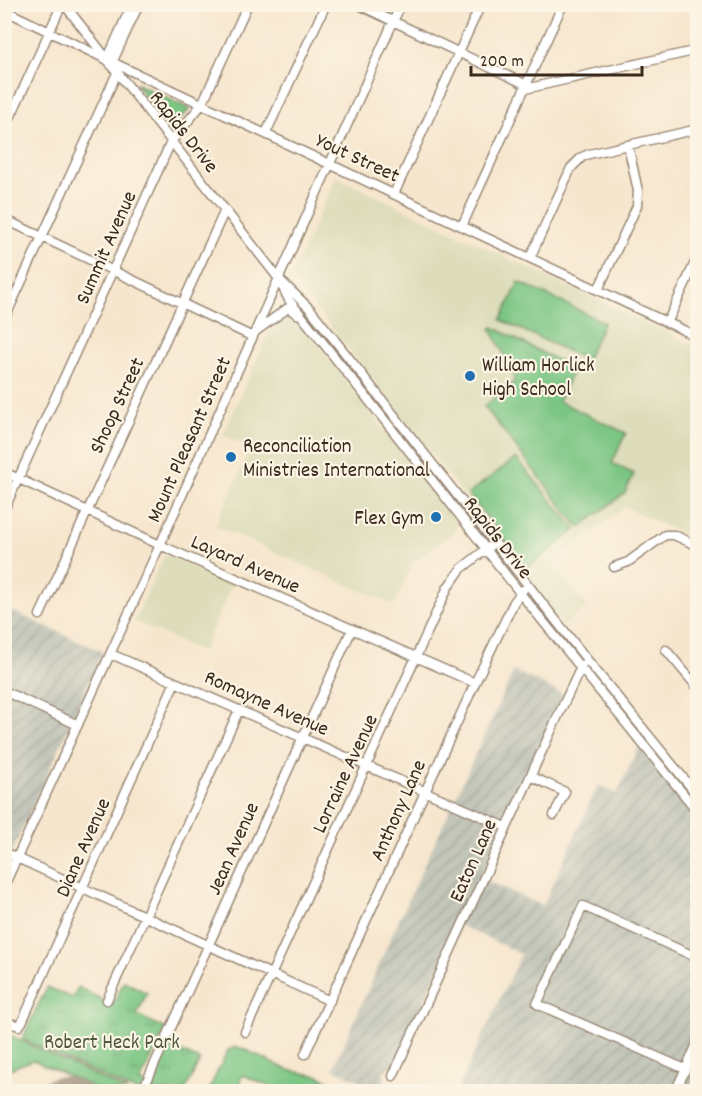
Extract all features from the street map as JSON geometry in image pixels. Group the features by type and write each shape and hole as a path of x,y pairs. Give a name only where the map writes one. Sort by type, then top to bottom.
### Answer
{"street":[{"path":"4,131 63,4"},
{"name":"Rapids Drive","path":"63,4 279,279 311,310 587,661 664,770 696,808"},
{"path":"110,63 132,4"},
{"path":"110,63 139,4"},
{"name":"Summit Avenue","path":"4,510 171,142 202,104 248,4"},
{"path":"266,134 326,4"},
{"path":"357,4 526,87 698,50"},
{"name":"Mount Pleasant Street","path":"4,886 111,654 401,4"},
{"path":"394,194 481,4"},
{"path":"462,226 563,4"},
{"name":"Yout Street","path":"4,10 110,63 698,337"},
{"path":"4,320 117,73"},
{"path":"530,258 569,172 576,162 589,154 698,129"},
{"path":"598,290 635,210 638,198 628,145"},
{"name":"Shoop Street","path":"40,615 225,210"},
{"path":"4,219 182,304 254,334 288,308 302,317"},
{"path":"667,322 698,256"},
{"name":"Rapids Drive","path":"279,279 289,300 302,317 520,593 580,667 698,796"},
{"name":"Layard Avenue","path":"4,472 160,545 475,683"},
{"path":"614,567 628,562 660,537 674,535 698,546"},
{"name":"Lorraine Avenue","path":"245,1032 451,581 461,569 494,543"},
{"name":"Anthony Lane","path":"305,1054 475,683 520,593 528,586"},
{"name":"Jean Avenue","path":"146,1083 352,629"},
{"path":"666,650 696,681"},
{"name":"Romayne Avenue","path":"111,654 506,827"},
{"name":"Eaton Lane","path":"393,1076 580,667 587,661"},
{"name":"Diane Avenue","path":"4,1021 19,1026 22,1022 175,682"},
{"path":"4,691 78,725"},
{"path":"107,1000 239,710"},
{"path":"664,770 671,764"},
{"path":"530,776 565,792 554,815"},
{"path":"4,852 330,1001"},
{"path":"685,1069 537,1004 583,906 698,958"},
{"path":"675,1092 698,1041"}],"shaded area":[{"name":"William Horlick High School","path":"336,177 697,347 698,534 695,540 625,507 553,564 587,606 563,626 486,524 480,511 474,508 293,279 293,273"},
{"path":"291,315 297,318 458,524 455,531 414,562 394,605 215,526 251,448 223,435 269,332"},
{"path":"167,555 233,583 202,652 134,621 163,558"},
{"path":"5,608 103,652 5,867"},
{"path":"514,671 564,695 480,878 543,906 598,785 617,794 639,746 697,817 697,1091 457,1091 521,954 459,925 397,1061 383,1072 385,1082 394,1085 391,1091 383,1091 333,1069"}],"green space":[{"path":"135,83 190,109 170,130"},
{"path":"519,282 604,322 586,360 501,320"},
{"path":"493,327 574,369 558,401 626,433 612,463 634,474 625,493 579,528 484,406 514,382 514,374 491,329"},
{"path":"516,458 576,530 527,568 468,494"},
{"name":"Robert Heck Park","path":"124,981 147,993 137,1015 166,1029 140,1082 152,1087 171,1047 200,1060 185,1091 134,1091 22,1039 47,987 72,998 78,987 112,1005"},
{"path":"5,1033 128,1091 102,1091 33,1060 5,1071"},
{"path":"235,1047 242,1048 288,1070 319,1076 350,1091 280,1091 243,1075 235,1091 208,1091 228,1050"}],"taxiway":[{"path":"42,1092 58,1084 74,1086 86,1092"}],"place":[{"name":"William Horlick High School","path":"470,376"},
{"name":"Reconciliation Ministries International","path":"231,457"},
{"name":"Flex Gym","path":"436,517"}]}
